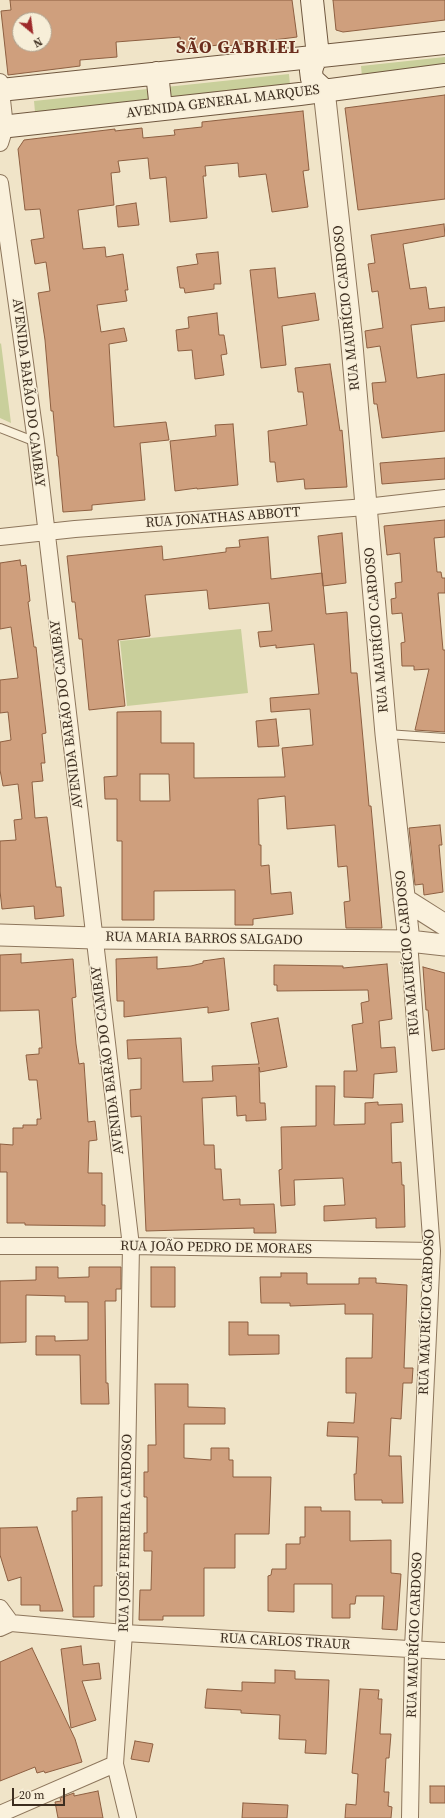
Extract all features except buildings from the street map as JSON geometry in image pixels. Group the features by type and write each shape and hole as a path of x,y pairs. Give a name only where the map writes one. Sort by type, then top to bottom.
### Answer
{"main road":[{"path":"312,0 318,56"},
{"path":"0,87 157,73 445,43"},
{"name":"RUA MAURÍCIO CARDOSO","path":"318,56 327,63 332,70 331,78 324,90"},
{"path":"157,73 161,109"},
{"name":"AVENIDA GENERAL MARQUES","path":"2,132 161,109 445,75"}],"street":[{"path":"0,87 2,132"},
{"name":"RUA MAURÍCIO CARDOSO","path":"324,90 351,334 386,734 409,941 432,1251 413,1648 410,1818"},
{"name":"AVENIDA BARÃO DO CAMBAY","path":"0,183 4,246 22,333 36,442 45,532 131,1246"},
{"name":"RUA JONATHAS ABBOTT","path":"0,537 45,532 366,507 445,498"},
{"path":"404,899 445,926"},
{"name":"RUA MARIA BARROS SALGADO","path":"0,935 94,938 409,941 445,945"},
{"name":"RUA JOÃO PEDRO DE MORAES","path":"0,1246 131,1246 432,1251"},
{"name":"RUA JOSÉ FERREIRA CARDOSO","path":"128,1818 114,1764 124,1633 131,1246"},
{"path":"0,1608 6,1626"},
{"name":"RUA CARLOS TRAUR","path":"6,1626 445,1651"},
{"path":"0,1814 114,1764"}],"lane":[{"path":"0,428 36,442"},
{"path":"386,734 445,738"}],"green space":[{"path":"445,57 445,68 362,77 361,66"},
{"path":"289,74 290,85 35,112 34,101"},
{"path":"1,343 11,423 0,418"},
{"path":"241,629 248,693 127,706 120,641"}],"district":[{"name":"SÃO GABRIEL","path":"238,48"}]}
